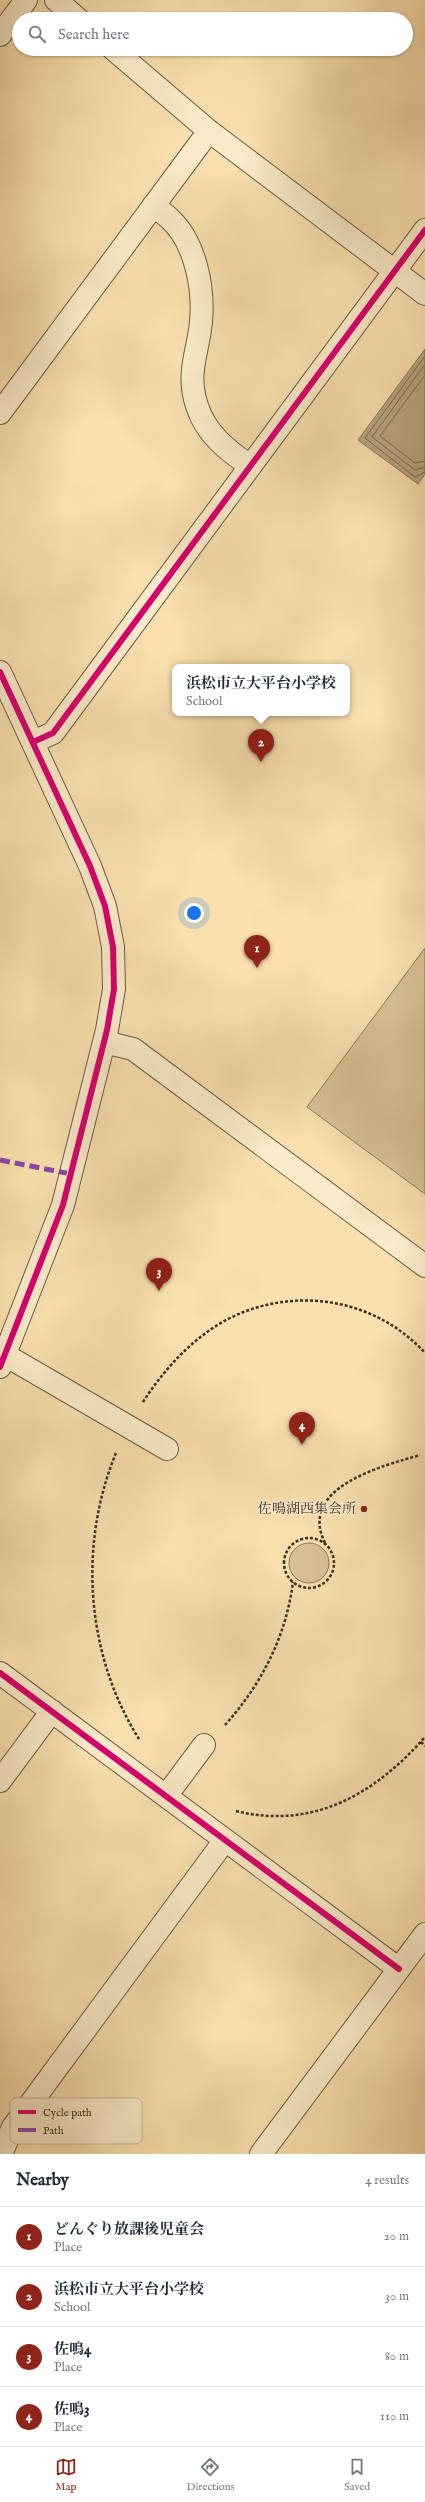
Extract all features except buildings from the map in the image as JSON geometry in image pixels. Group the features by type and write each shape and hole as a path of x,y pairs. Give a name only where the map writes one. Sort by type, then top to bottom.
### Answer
{"street":[{"path":"17,12 26,0"},
{"path":"56,0 70,12"},
{"path":"0,35 12,19"},
{"path":"121,56 209,131 425,294"},
{"path":"0,414 209,131"},
{"path":"153,206 171,219 180,231 190,252 197,273 201,322 191,372 197,406 213,435 225,448 250,466"},
{"path":"33,742 53,733 425,230"},
{"path":"0,672 90,866 105,906 113,947 114,989 104,1042 63,1205 2,1361 167,1449"},
{"path":"104,1042 133,1050 425,1266"},
{"path":"0,1673 399,1969"},
{"path":"0,1781 52,1711"},
{"path":"166,1796 204,1745"},
{"path":"35,2098 226,1840"},
{"path":"261,2154 425,1934"},
{"path":"1,2154 10,2135"}],"path":[{"path":"140,1741 125,1717 110,1684 100,1648 94,1609 92,1570 95,1531 104,1492 116,1454 128,1427 152,1388 181,1355 203,1336 232,1317 263,1306 296,1300 329,1301 360,1309 390,1323 425,1353"},
{"path":"325,1543 307,1538 291,1546 286,1554 284,1563 286,1572 293,1582 307,1588 316,1587 330,1576 334,1559 320,1534 319,1524 323,1510 330,1496 342,1485 376,1468 420,1455"},
{"path":"204,1745 244,1703 260,1678 274,1652 284,1625 293,1582"},
{"path":"230,1809 255,1816 282,1816 320,1811 352,1798 381,1780 425,1737"},
{"path":"421,1742 425,1746"}],"shaded area":[{"path":"425,948 425,1194 307,1107"},
{"path":"309,1543 317,1545 323,1549 327,1555 329,1563 327,1571 323,1577 317,1581 309,1583 301,1581 295,1577 291,1571 289,1563 291,1555 295,1549 301,1545"}],"water":[{"path":"425,349 425,474 418,484 358,440"}],"marked path":[{"path":"0,1160 71,1174"}],"cycle path":[{"path":"33,742 53,733 425,230"},
{"path":"0,672 90,866 105,906 113,947 114,989 107,1030 63,1205 0,1367"},
{"path":"0,1673 399,1969"}],"place":[{"name":"浜松市立大平台小学校","path":"261,762"},
{"name":"どんぐり放課後児童会","path":"257,968"},
{"name":"佐鳴4","path":"159,1291"},
{"name":"佐鳴3","path":"302,1445"},
{"name":"佐鳴湖西集会所","path":"364,1509"}]}
